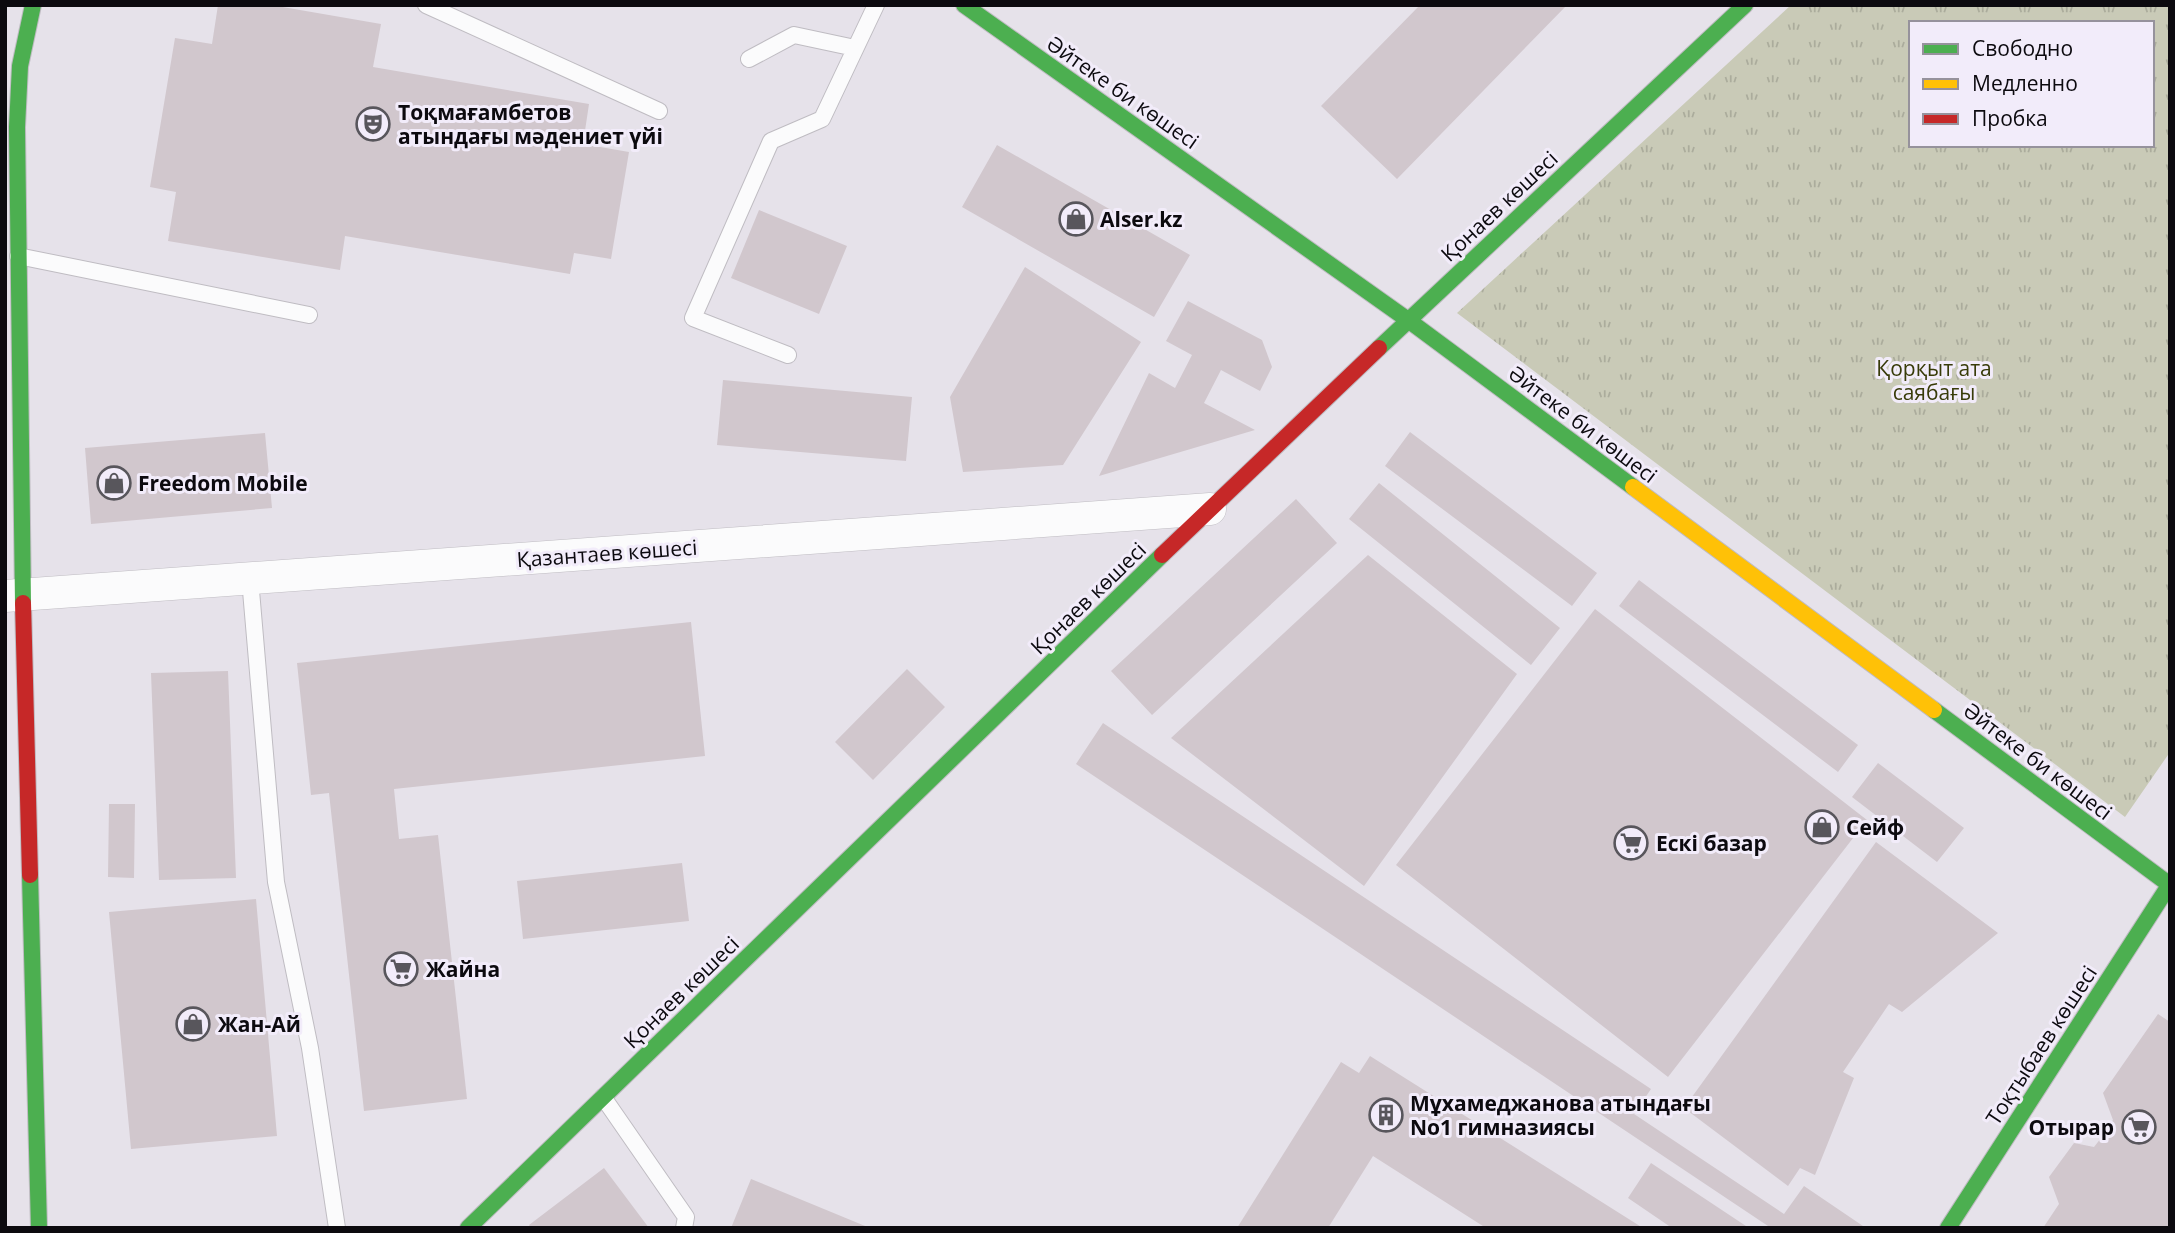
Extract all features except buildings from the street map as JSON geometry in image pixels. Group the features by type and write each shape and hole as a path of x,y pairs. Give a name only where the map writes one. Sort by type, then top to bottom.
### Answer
{"street":[{"path":"33,5 12,64 11,126 18,256 14,596 39,1228"},
{"name":"Әйтеке би көшесі","path":"964,5 1408,320 2170,885"},
{"name":"Қонаев көшесі","path":"468,1228 1210,509 1745,5"},
{"name":"Қазантаев көшесі","path":"14,596 1210,509"},
{"name":"Тоқтыбаев көшесі","path":"1948,1228 2170,885"}],"lane":[{"path":"426,5 659,111"},
{"path":"788,355 693,318 771,141 822,119 876,5"},
{"path":"749,59 794,35 855,48"},
{"path":"18,256 309,315"},
{"path":"250,579 276,882 310,1048 337,1228"},
{"path":"603,1097 686,1217 684,1228"}],"green space":[{"name":"Қорқыт ата саябағы","path":"1791,5 2170,5 2170,752 2125,817 1457,313"}],"traffic: fast":[{"path":"23,603 17,127 20,66 33,5"},
{"path":"964,5 1408,320 1633,487"},
{"path":"1379,348 1745,5"},
{"path":"468,1228 1162,555"},
{"path":"1934,710 2170,885"},
{"path":"30,875 39,1228"},
{"path":"1948,1228 2170,884"}],"traffic: slow":[{"path":"1633,487 1934,710"}],"traffic: jam":[{"path":"1162,555 1379,348"},
{"path":"23,603 30,875"}],"place":[{"name":"Тоқмағамбетов атындағы мәдениет үйі","path":"373,124"},
{"name":"Alser.kz","path":"1076,219"},
{"name":"Freedom Mobile","path":"114,483"},
{"name":"Сейф","path":"1822,827"},
{"name":"Ескі базар","path":"1631,843"},
{"name":"Жайна","path":"401,969"},
{"name":"Жан-Ай","path":"193,1024"},
{"name":"Мұхамеджанова атындағы No1 гимназиясы","path":"1386,1115"},
{"name":"Отырар","path":"2139,1127"}]}
